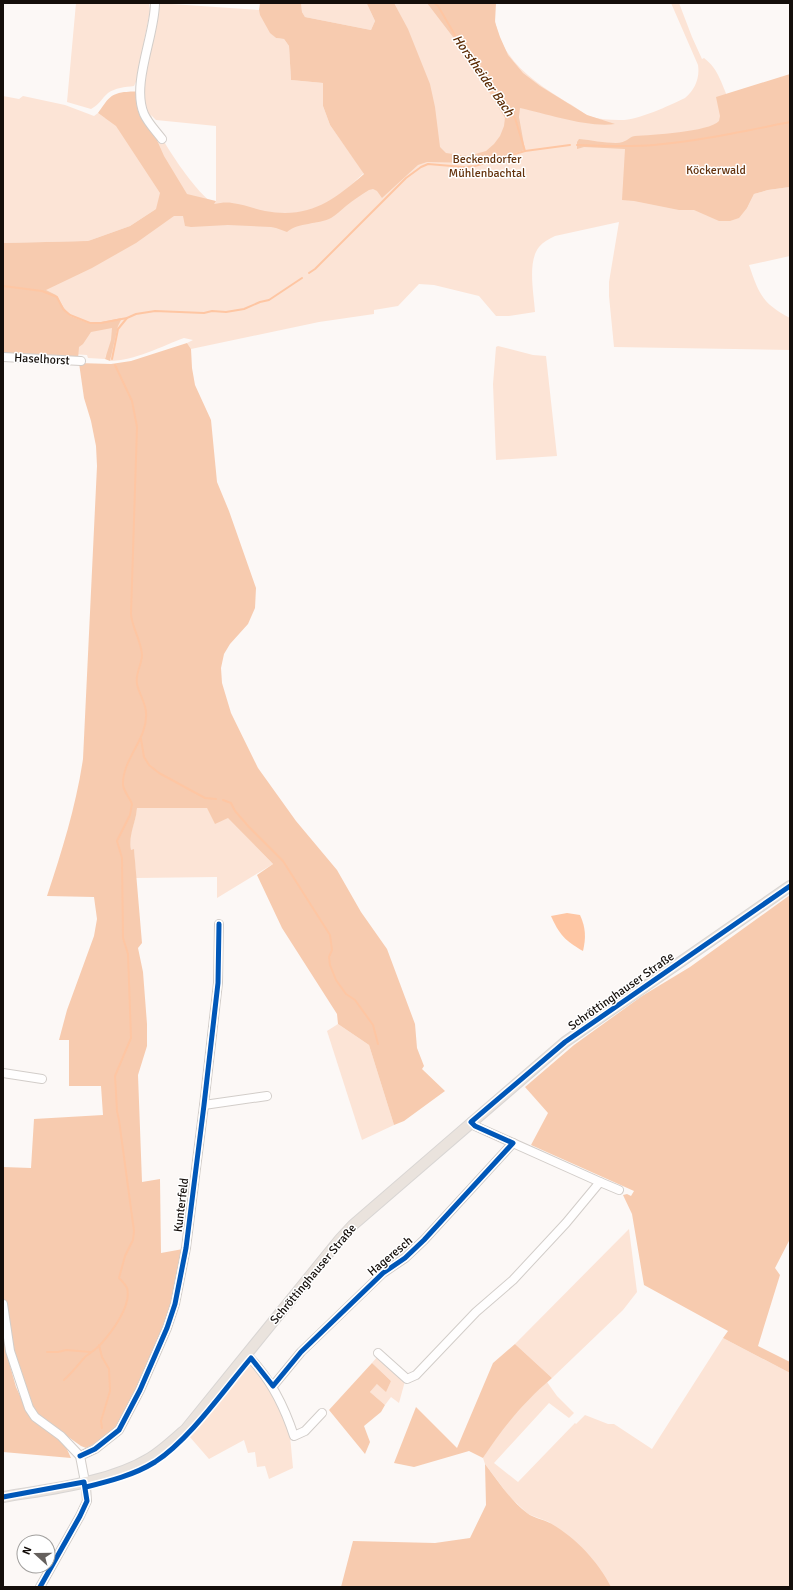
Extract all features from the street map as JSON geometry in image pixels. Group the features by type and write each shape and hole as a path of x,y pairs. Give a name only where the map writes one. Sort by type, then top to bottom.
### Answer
{"main road":[{"name":"Schröttinghauser Straße","path":"3,1497 108,1477 150,1458 168,1445 186,1429 353,1225 565,1042 790,886"}],"street":[{"path":"155,3 141,79 140,100 144,116 162,139"},
{"name":"Haselhorst","path":"3,357 81,361"},
{"name":"Kunterfeld","path":"80,1456 95,1449 118,1430 140,1390 167,1328 174,1304 186,1248 204,1104 218,982 219,924"},
{"path":"3,1073 42,1080"},
{"path":"204,1104 267,1096"},
{"path":"471,1122 476,1126 619,1190"},
{"name":"Hageresch","path":"273,1386 308,1346 383,1273 405,1258 424,1240 513,1143"},
{"path":"378,1353 407,1379 416,1375 484,1304 513,1280 566,1223 600,1182"},
{"path":"3,1304 10,1351 29,1408 35,1417 61,1436 80,1456 87,1501 40,1587"},
{"path":"246,1354 273,1386 288,1418 294,1436 305,1431 322,1413"}],"green space":[{"path":"76,3 149,3 150,11 134,86 111,91 91,109 67,102"},
{"name":"Beckendorfer Mühlenbachtal","path":"157,3 259,10 271,33 276,38 284,39 289,46 291,80 323,83 323,106 330,125 364,173 353,183 364,175 380,37 375,3 496,3 495,20 497,30 508,54 525,73 546,89 586,115 607,120 626,120 643,116 685,98 689,95 696,83 698,65 671,3 679,3 702,59 704,58 709,62 720,78 730,102 772,188 752,194 747,208 754,194 768,190 790,187 790,256 749,265 759,291 763,297 773,307 790,318 790,350 614,347 609,282 619,222 555,236 539,247 535,253 532,269 535,312 509,316 496,316 479,296 434,285 419,284 398,306 374,310 374,314 319,322 191,349 187,343 193,340 184,338 129,359 110,361 111,356 106,355 105,359 88,358 87,355 23,351 3,248 87,241 3,243 3,96 19,99 23,96 65,105 94,116 98,113 105,118 137,101 145,100 143,73","holes":["151,115 156,120 216,126 216,201 214,203 207,198 188,177 154,124","156,209 143,226 99,240 88,241 130,226"]},
{"path":"260,3 301,3 302,12 305,17 371,30 375,21 367,4 361,3 394,3 408,29 430,84 435,107 440,147 446,153 468,156 486,151 500,136 505,118 466,54 427,3 496,3 495,22 500,37 508,55 523,73 540,86 587,115 615,124 605,125 581,122 520,108 519,117 525,150 493,160 476,163 427,162 418,165 382,198 377,191 373,189 369,190 331,218 320,222 303,225 287,232 271,227 228,225 191,227 185,226 183,216 174,216 136,243 92,268 46,290 56,295 70,316 91,324 122,318 118,326 110,361 105,359 111,340 112,328 91,332 83,344 79,347 78,359 3,355 3,243 88,241 130,226 156,209 160,193 116,126 98,113 115,94 137,92 147,125 156,138 164,156 187,194 216,201 214,204 240,204 265,211 281,213 307,210 331,200 364,174 330,125 323,106 323,83 291,80 289,46 284,39 276,38 270,33 260,15"},
{"path":"301,4 367,4 375,21 371,30 305,17 302,12"},
{"name":"Köckerwald","path":"790,74 790,187 768,190 754,194 747,208 739,218 730,221 719,221 694,210 679,210 622,200 625,149 584,147 577,149 577,142 579,139 607,143 620,143 635,136 679,132 713,125 719,121 720,116 716,97"},
{"path":"187,343 191,349 195,385 211,420 217,482 229,511 256,588 255,608 248,624 230,644 224,654 221,668 222,683 231,713 258,768 296,821 337,870 361,912 387,949 415,1024 417,1048 424,1066 422,1069 445,1091 404,1121 394,1125 369,1045 338,1024 337,1014 282,928 257,875 273,864 228,818 215,824 207,808 137,808 130,845 131,850 134,849 142,943 138,948 143,972 147,1024 147,1046 138,1075 142,1182 160,1179 161,1253 183,1249 172,1303 164,1327 130,1405 117,1429 107,1438 86,1448 36,1414 30,1406 9,1335 3,1295 3,1167 31,1168 34,1119 103,1115 101,1086 69,1086 69,1040 59,1040 67,1010 94,936 97,919 94,897 47,896 77,794 83,759 97,466 96,446 91,421 84,398 79,363 111,364 131,361"},
{"path":"498,346 533,355 546,356 557,456 496,460 493,384 496,347"},
{"path":"137,808 207,808 228,817 273,864 217,898 217,877 136,878 134,850 131,851 130,840"},
{"path":"790,895 790,1239 775,1268 780,1275 758,1346 790,1362 790,1373 723,1338 728,1331 644,1285 632,1214 623,1195 627,1194 631,1196 634,1191 531,1145 548,1113 525,1087 574,1045 642,996 690,967"},
{"path":"338,1024 369,1045 394,1125 362,1140 327,1031"},
{"path":"629,1229 637,1292 623,1310 552,1378 515,1344"},
{"path":"3,1335 16,1387 29,1415 58,1437 66,1447 71,1458 3,1452"},
{"path":"723,1338 790,1373 790,1587 611,1587 549,1522 528,1514 509,1496 485,1464 483,1458 496,1437 520,1407 547,1382 557,1396 574,1413 569,1418 549,1403 494,1463 518,1482 575,1423 576,1424 585,1415 608,1424 614,1424 652,1449"},
{"path":"515,1344 552,1378 514,1415 483,1458 469,1451 414,1467 394,1463 416,1407 457,1448 493,1363"},
{"path":"378,1356 405,1381 399,1403 391,1397 385,1405 370,1392 377,1384 391,1381 372,1363"},
{"path":"250,1362 270,1388 276,1399 290,1436 293,1468 269,1479 265,1466 257,1467 255,1452 248,1453 244,1440 209,1459 189,1436"},
{"path":"372,1363 391,1381 386,1392 377,1384 370,1392 385,1405 381,1412 364,1426 370,1442 365,1454 329,1410"},
{"path":"485,1464 504,1490 529,1515 547,1522 559,1529 585,1550 600,1568 611,1587 341,1587 353,1541 435,1543 470,1538 486,1505"}],"shaded area":[{"path":"567,913 580,915 585,933 583,951 563,936 551,916"}],"waterway":[{"name":"Horstheider Bach","path":"434,3 438,6 459,42 477,62 502,101 515,118 525,151"},
{"path":"577,145 654,145 688,141 790,122"},
{"path":"309,273 315,269 406,178 421,167 428,164 464,167 475,166 525,151 570,145"},
{"path":"3,286 42,291 57,297 63,309 70,315 90,323 101,323 155,311 204,313 244,309 269,300 302,278"},
{"path":"112,359 118,329 127,318"},
{"path":"64,1380 85,1357 105,1340 124,1311 128,1295 127,1288 119,1278 125,1256 133,1240 134,1231 117,1111 115,1076 131,1038 128,954 123,938 122,858 117,841 130,815 132,804 123,785 126,766 143,732 146,722 146,713 137,684 142,655 131,614 137,427 132,401 115,365"},
{"path":"141,739 144,757 149,765 159,773 205,798 216,799"},
{"path":"223,800 231,803 235,811 249,827 283,861 330,935 332,950 329,957 330,965 336,980 346,994 355,1000 373,1025 378,1044"},
{"path":"99,1345 102,1357 109,1369 110,1391 101,1421 102,1428"},
{"path":"47,1352 66,1350 91,1352"}],"cycle path":[{"path":"86,1487 139,1471 155,1462 168,1452 193,1428 251,1358 273,1386 301,1352 383,1273 405,1258 424,1240 513,1143 475,1126 471,1122 565,1042 790,886"},
{"path":"80,1456 95,1449 119,1430 140,1390 167,1328 175,1304 186,1248 204,1105 218,983 219,924"},
{"path":"3,1497 84,1482 87,1501 40,1587"}]}
